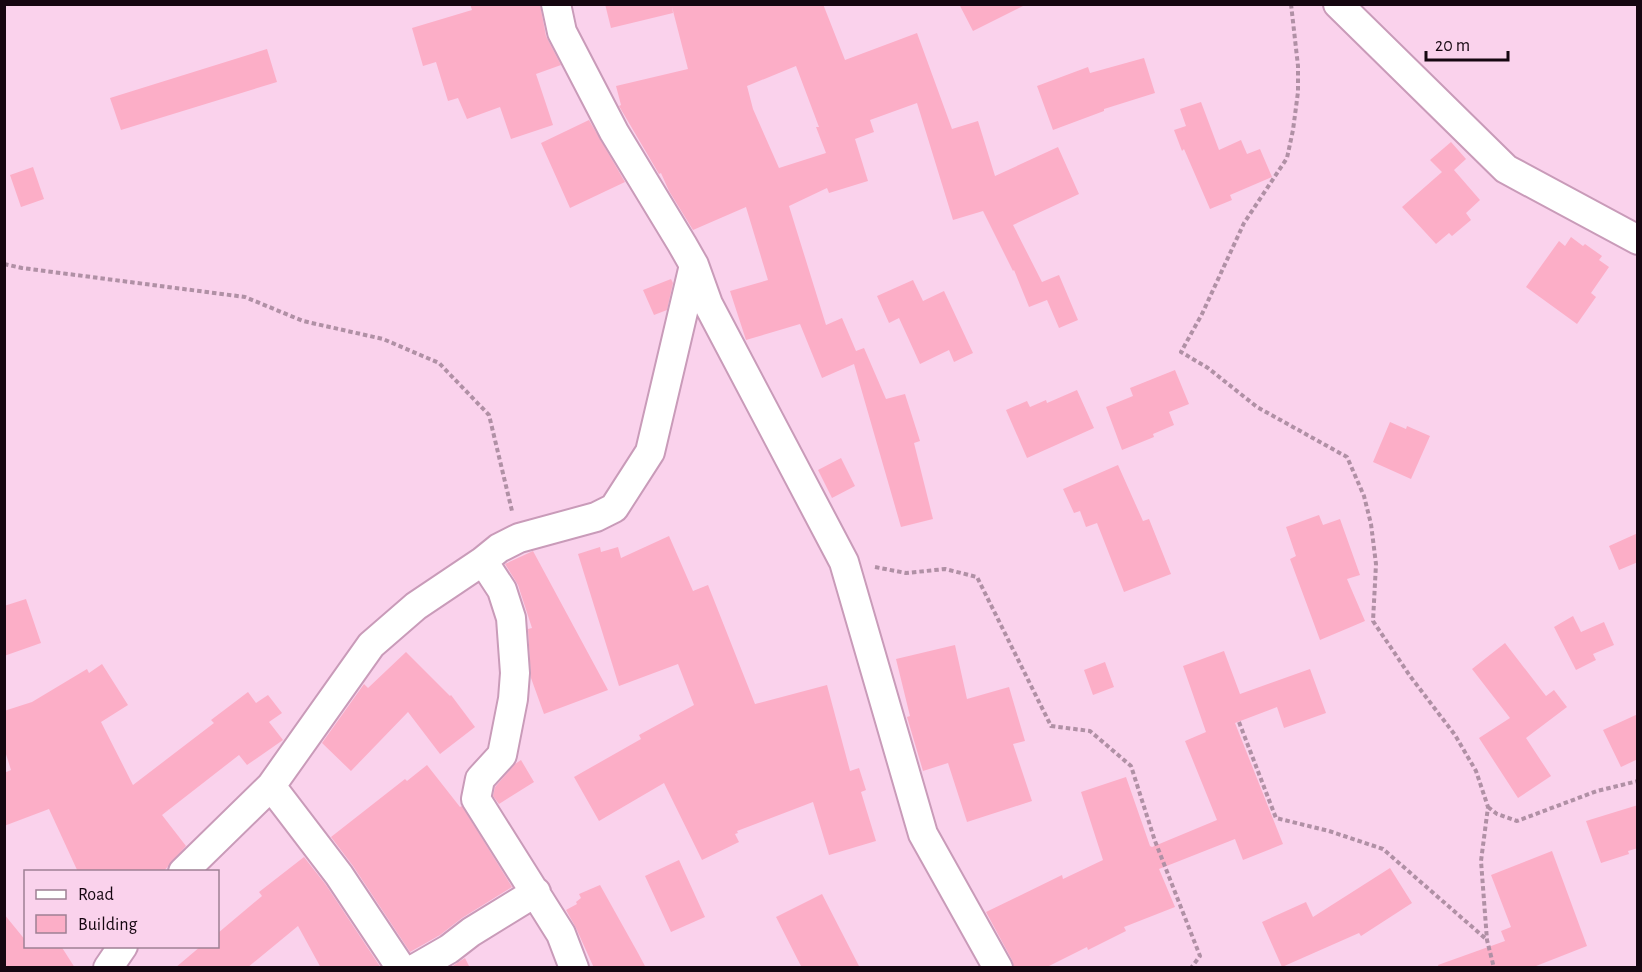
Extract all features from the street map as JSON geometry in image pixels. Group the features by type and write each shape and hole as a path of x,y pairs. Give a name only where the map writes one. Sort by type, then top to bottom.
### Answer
{"street":[{"path":"556,4 562,32 614,132 694,265 708,304 844,562 923,834 998,968"},
{"path":"1338,4 1506,170 1638,240"},
{"path":"185,870 271,786 371,645 416,606 499,548 519,538 596,517 614,508 650,452 694,265"},
{"path":"483,561 502,590 511,618 515,673 513,699 502,755 480,779 476,799 561,934 574,968"},
{"path":"271,786 339,875 401,968"},
{"path":"416,968 536,892"},
{"path":"108,968 122,948"}],"path":[{"path":"1290,4 1298,66 1298,92 1287,158 1244,223 1202,314 1181,352 1208,368 1257,407 1347,457 1364,496 1371,524 1376,564 1373,621 1410,676 1455,735 1476,771 1488,807 1481,861 1487,940 1494,968"},
{"path":"4,264 245,297 303,321 383,339 439,363 489,415 519,538"},
{"path":"844,562 906,573 945,569 977,577 1051,726 1090,731 1131,766 1155,841 1200,956 1191,968"},
{"path":"1239,722 1276,818 1329,831 1383,849 1487,940"},
{"path":"1488,807 1497,814 1517,821 1597,791 1638,781"}],"building":[{"path":"470,4 540,4 546,36 561,65 536,74 553,125 511,139 500,107 467,119 458,98 448,101 436,62 423,66 412,28 472,10"},
{"path":"605,4 823,4 845,60 917,33 952,129 978,121 995,176 1058,147 1079,194 1013,225 1042,282 1059,275 1078,320 1059,328 1047,300 1029,307 1014,270 983,211 953,220 917,103 870,120 874,132 855,139 868,181 829,193 827,188 789,206 826,325 842,318 856,351 864,348 886,399 905,394 920,441 914,443 933,519 901,527 854,364 822,378 800,324 746,340 730,291 768,280 746,207 693,230 619,106 621,105 616,86 688,69 672,7 673,13 611,28","holes":["796,66 819,127 816,127 826,153 779,168 753,109 747,86"]},
{"path":"959,4 1027,4 973,31"},
{"path":"267,49 277,82 121,130 110,98"},
{"path":"1144,58 1155,93 1104,109 1104,111 1053,130 1037,86 1088,67 1090,73"},
{"path":"1201,102 1219,150 1241,140 1247,154 1260,149 1272,177 1230,195 1232,200 1210,209 1174,130 1186,126 1180,109"},
{"path":"589,120 625,182 570,208 541,143"},
{"path":"1451,142 1466,159 1454,170 1480,200 1466,213 1471,220 1452,236 1449,233 1436,244 1402,207 1442,172 1430,160"},
{"path":"33,167 44,199 21,207 10,175"},
{"path":"1571,237 1602,256 1599,260 1609,267 1591,293 1596,297 1577,324 1526,287 1559,241 1565,246"},
{"path":"671,279 673,283 667,310 654,315 643,290"},
{"path":"913,280 923,301 944,291 973,353 954,362 949,350 920,364 899,318 889,323 877,296"},
{"path":"1175,370 1189,404 1169,412 1174,425 1153,434 1154,437 1122,450 1106,407 1133,396 1130,388"},
{"path":"1077,390 1094,428 1027,458 1006,410 1027,401 1030,407 1046,400 1047,403"},
{"path":"1390,422 1406,429 1407,426 1430,436 1411,479 1373,462"},
{"path":"841,458 855,486 832,498 818,470"},
{"path":"1118,465 1143,521 1149,519 1171,574 1124,592 1097,523 1086,527 1080,511 1074,513 1063,489"},
{"path":"1319,515 1323,525 1340,519 1360,575 1347,579 1365,621 1320,640 1290,559 1296,556 1286,527"},
{"path":"1638,533 1638,562 1619,570 1609,546"},
{"path":"669,536 693,591 708,585 755,704 827,685 850,771 859,768 866,790 861,792 876,841 829,855 813,802 737,831 738,833 735,834 739,842 702,860 664,783 599,821 574,777 641,739 639,735 694,705 678,664 619,686 578,554 600,547 601,552 618,547 621,558"},
{"path":"533,551 608,690 544,714 531,678 528,629 532,628 518,585 505,564"},
{"path":"26,599 41,643 4,656 4,606"},
{"path":"1573,616 1581,632 1604,622 1614,645 1593,654 1596,660 1576,670 1554,627"},
{"path":"1505,643 1546,696 1554,690 1567,707 1526,738 1551,776 1518,798 1479,738 1510,718 1472,669"},
{"path":"955,645 967,699 1009,687 1025,741 1013,744 1032,801 967,822 948,763 923,771 907,717 910,716 896,659"},
{"path":"1224,651 1240,694 1310,669 1326,713 1284,728 1277,707 1235,723 1283,844 1243,860 1235,839 1159,869 1175,907 1124,927 1126,931 1045,968 1014,968 986,912 1062,875 1063,879 1103,860 1081,792 1126,777 1152,847 1217,820 1185,741 1206,732 1183,666"},
{"path":"406,652 451,695 475,727 440,754 408,712 351,771 322,743 364,684 368,688"},
{"path":"1105,662 1114,687 1093,695 1084,670"},
{"path":"102,664 128,705 101,722 133,785 214,723 211,720 248,692 256,703 268,695 282,713 269,722 283,740 247,765 239,755 162,815 186,846 165,870 77,870 49,809 4,826 4,773 11,770 4,748 4,711 32,702 87,669 89,673"},
{"path":"1638,714 1638,759 1621,767 1603,730"},
{"path":"521,760 534,782 499,804 493,796 495,787"},
{"path":"427,765 460,807 462,806 512,887 410,952 331,837 405,779 407,781"},
{"path":"1638,805 1638,848 1628,851 1629,854 1601,863 1586,821"},
{"path":"1552,851 1587,946 1531,968 1439,968 1438,965 1505,941 1501,931 1511,927 1491,875"},
{"path":"304,857 326,885 381,968 321,968 298,926 247,968 175,968 199,948 219,948 219,932 262,896 259,892"},
{"path":"679,860 705,917 671,932 645,876"},
{"path":"1390,868 1412,903 1361,936 1359,933 1282,967 1262,922 1306,902 1313,917"},
{"path":"600,885 646,968 594,968 566,910 577,904 576,902 581,898 579,894"},
{"path":"822,894 860,968 802,968 776,917"},
{"path":"4,914 24,939 24,948 62,948 75,968 4,968"},
{"path":"465,958 470,968 450,968 457,963"}]}
